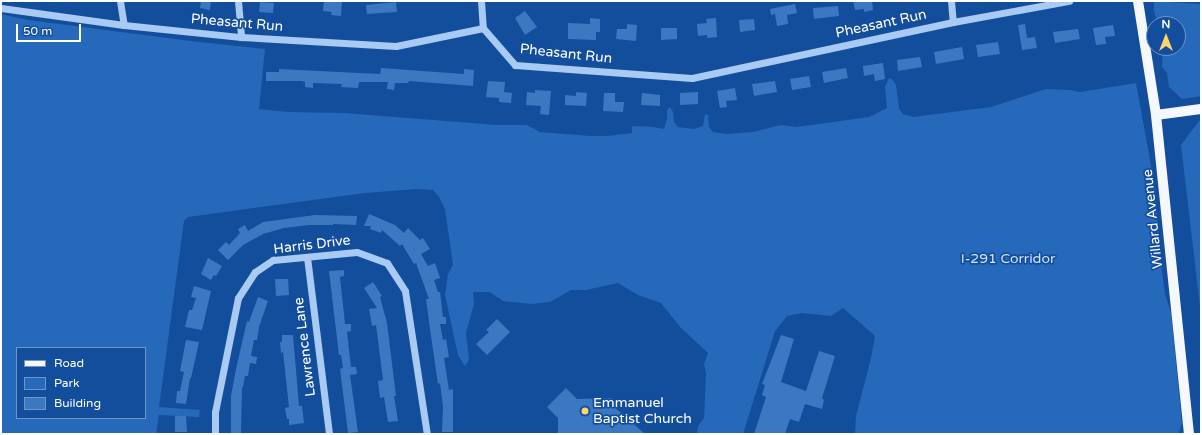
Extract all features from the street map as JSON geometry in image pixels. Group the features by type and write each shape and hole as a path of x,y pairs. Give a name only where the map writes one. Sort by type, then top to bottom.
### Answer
{"main road":[{"name":"Willard Avenue","path":"1138,1 1156,115 1189,434"},
{"path":"1156,115 1201,109"}],"street":[{"path":"120,1 124,25"},
{"path":"238,1 241,37"},
{"path":"480,1 483,28"},
{"path":"951,1 953,22"},
{"name":"Pheasant Run","path":"1,8 124,25 241,37 396,46 483,28 515,65 692,78 953,22 1069,1"},
{"name":"Harris Drive","path":"215,434 215,412 238,298 255,272 273,260 357,252 387,263 405,291 427,434"},
{"name":"Lawrence Lane","path":"308,257 329,434"}],"green space":[{"path":"1154,1 1201,4 1201,96 1182,99 1169,87 1167,73 1162,67 1163,56 1186,56 1186,16 1156,16"},
{"name":"I-291 Corridor","path":"1,14 28,20 265,49 259,109 288,112 344,113 497,125 527,125 540,132 590,136 608,136 632,133 632,126 664,129 667,119 667,110 670,107 673,112 674,122 678,127 694,129 703,126 705,114 708,115 709,127 713,132 726,134 753,132 781,125 797,127 869,117 887,108 885,87 889,78 892,79 896,85 899,109 903,114 913,117 991,107 1046,89 1080,92 1136,83 1155,188 1160,256 1165,294 1171,313 1182,424 1178,434 855,434 856,416 875,336 843,308 831,316 802,313 787,316 775,331 743,434 697,434 698,426 704,418 706,373 704,364 708,353 681,328 661,303 638,295 618,283 586,290 571,290 550,302 531,304 503,301 490,292 473,292 474,304 466,333 469,360 465,366 458,355 445,295 448,274 453,265 445,209 439,197 433,190 417,189 365,193 188,217 184,221 159,407 200,410 199,417 159,415 156,434 1,434"},
{"path":"1199,121 1201,121 1201,315 1181,145"}],"building":[{"path":"201,1 211,1 210,10 200,8"},
{"path":"324,1 342,1 341,16 331,15 332,12 323,11"},
{"path":"853,1 872,1 873,10 864,12 864,9 855,10"},
{"path":"260,2 274,3 273,13 259,12"},
{"path":"396,2 397,12 367,14 366,5"},
{"path":"795,4 797,13 787,15 788,24 777,26 775,14 771,15 770,9"},
{"path":"838,6 839,16 814,19 813,8"},
{"path":"525,11 537,27 525,35 515,18"},
{"path":"590,18 600,19 600,32 596,32 596,40 568,39 568,23 590,24"},
{"path":"716,18 717,37 707,38 707,35 698,36 697,24 707,23 706,19"},
{"path":"754,19 755,30 740,32 739,20"},
{"path":"627,24 637,25 636,41 616,39 617,29 627,29"},
{"path":"1025,24 1027,38 1035,37 1037,48 1022,50 1018,25"},
{"path":"1113,25 1115,36 1105,37 1106,44 1096,45 1093,28"},
{"path":"661,28 677,28 677,39 661,40"},
{"path":"1078,29 1080,39 1055,43 1053,32"},
{"path":"998,42 1000,54 978,57 976,45"},
{"path":"962,47 964,59 936,64 934,52"},
{"path":"920,57 922,67 898,71 897,60"},
{"path":"883,63 885,79 875,81 874,74 864,76 863,66"},
{"path":"381,68 464,74 464,69 474,70 473,86 409,81 408,83 395,83 394,90 387,89 388,82 359,82 358,88 341,87 342,84 313,83 313,88 305,87 305,82 302,81 266,81 266,72 279,72 279,69 380,74"},
{"path":"846,68 848,78 824,83 822,72"},
{"path":"809,76 811,87 792,90 790,79"},
{"path":"488,81 505,82 504,92 512,93 511,103 499,102 499,98 486,97"},
{"path":"775,81 777,92 754,96 752,84"},
{"path":"735,88 737,100 726,101 727,107 720,108 717,91"},
{"path":"535,90 551,91 549,115 540,114 541,106 526,105 527,92 535,93"},
{"path":"576,92 587,93 586,106 565,105 565,95 576,96"},
{"path":"698,92 698,104 680,105 680,93"},
{"path":"604,93 615,93 615,102 624,102 623,112 603,111"},
{"path":"642,93 660,95 660,106 641,105"},
{"path":"369,214 395,225 404,233 408,228 420,240 423,238 430,249 421,254 428,266 435,263 440,278 434,280 438,292 440,292 443,317 446,317 446,324 440,324 443,340 446,339 449,357 444,358 449,390 453,389 453,432 442,432 443,407 440,383 438,384 426,299 429,299 416,263 414,264 402,244 400,246 382,230 381,233 370,229 371,226 364,226"},
{"path":"315,215 357,216 356,225 309,225 284,228 263,234 243,245 228,260 218,250 226,242 229,245 240,233 238,229 245,225 248,231 263,222"},
{"path":"208,258 222,266 216,276 214,275 211,280 201,274"},
{"path":"344,270 344,276 340,277 345,324 351,324 351,331 347,332 351,367 356,367 357,374 350,375 358,432 348,433 340,369 343,368 341,355 339,355 329,271"},
{"path":"275,279 288,279 289,295 276,296"},
{"path":"373,282 382,296 380,297 387,323 398,421 388,422 384,397 380,398 378,381 383,380 376,325 372,326 369,309 377,308 364,288"},
{"path":"194,286 211,291 202,330 185,327 189,310 192,310 196,298 191,297"},
{"path":"258,297 268,301 259,327 257,340 254,340 251,356 257,357 256,364 250,363 248,376 245,376 242,387 241,434 231,434 231,396 236,369 247,321 249,322"},
{"path":"497,319 510,332 487,355 476,344 489,332 486,330"},
{"path":"282,335 293,335 299,406 302,406 304,423 289,425 289,419 287,419 285,408 289,407 283,352 281,353 280,342 282,342"},
{"path":"781,335 794,339 781,382 806,391 819,351 835,356 822,398 824,400 822,409 805,404 799,422 790,419 785,434 754,434 766,397 762,395 765,385 762,384"},
{"path":"186,340 199,342 190,378 186,404 176,403 177,391 180,391 184,372 180,371"},
{"name":"Emmanuel Baptist Church","path":"566,388 577,399 613,398 613,406 645,434 558,434 558,418 547,407"},
{"path":"175,416 186,416 187,432 175,432"}],"place":[{"name":"Emmanuel Baptist Church","path":"585,411"}]}
